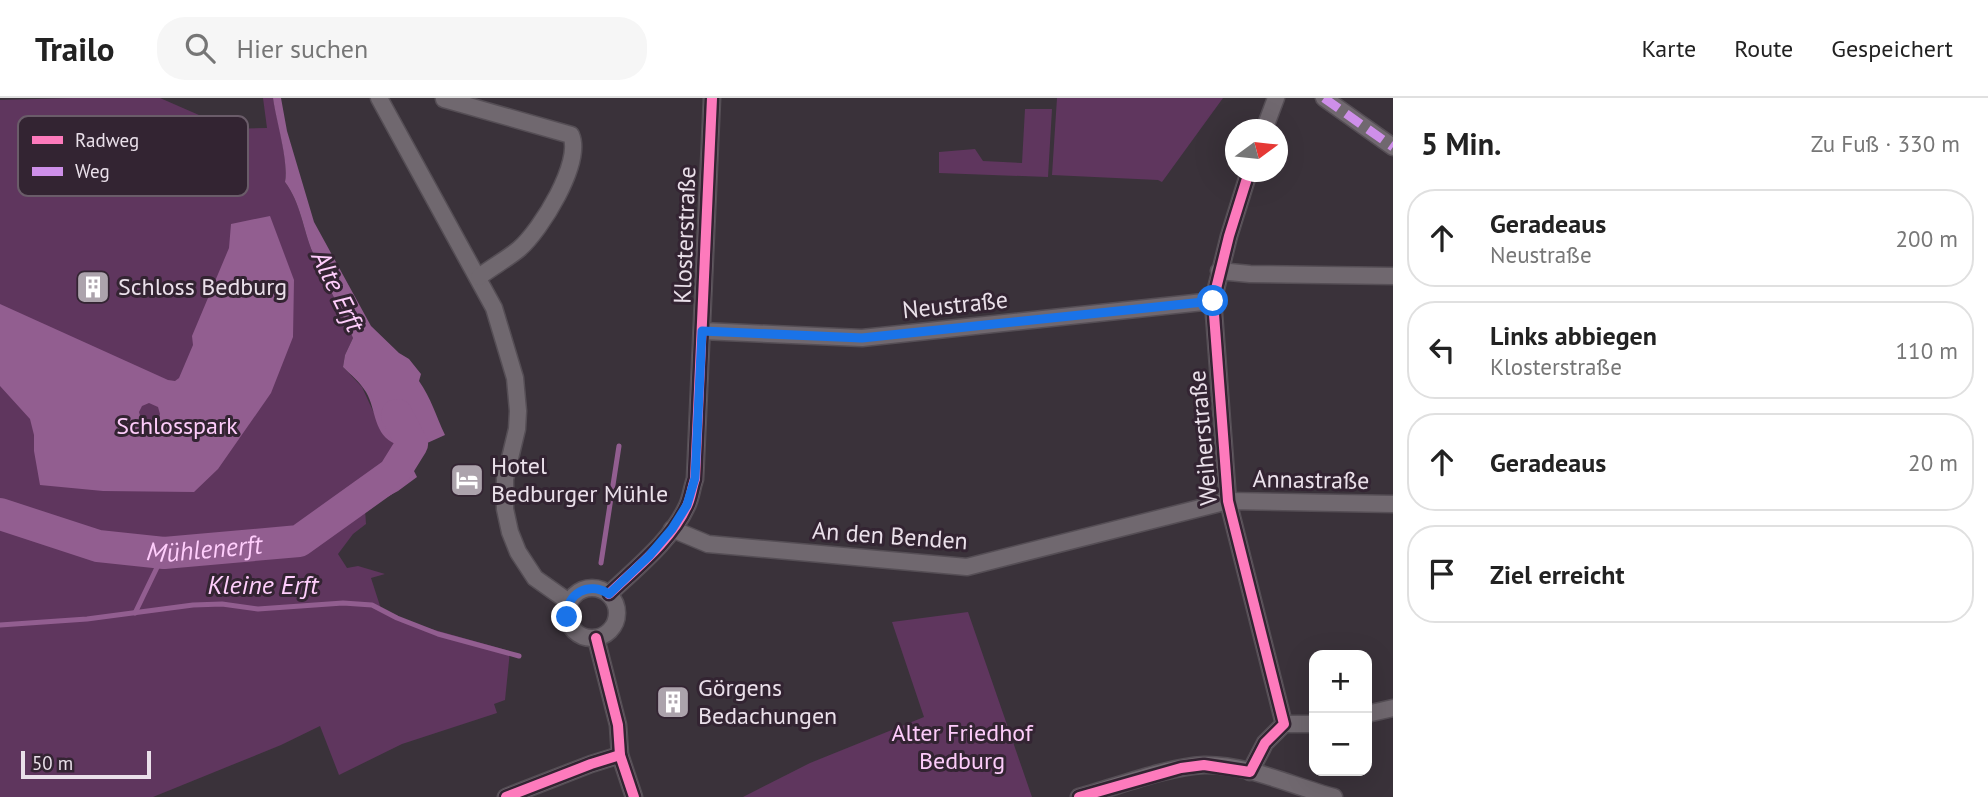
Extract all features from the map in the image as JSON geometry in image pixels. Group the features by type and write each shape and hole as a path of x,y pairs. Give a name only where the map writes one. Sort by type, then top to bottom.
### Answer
{"street":[{"path":"379,98 479,276 494,308 514,378 518,411 517,429 505,479 505,509 510,532 517,552 535,578 569,602"},
{"name":"Klosterstraße","path":"609,594 649,556 672,529 687,505 695,478 712,98"},
{"path":"1268,119 1276,98"},
{"path":"1324,98 1393,147"},
{"path":"444,99 571,135 574,142 566,177 539,226 520,248 479,276"},
{"name":"Weiherstraße","path":"1245,182 1213,301 1228,501 1284,724"},
{"path":"1219,271 1250,274 1393,276"},
{"name":"Neustraße","path":"702,331 862,338 1213,301"},
{"name":"Annastraße","path":"1228,501 1393,504"},
{"name":"An den Benden","path":"672,529 708,544 967,567 1228,501"},
{"path":"587,588 609,594 617,608 617,616 610,631 596,638 581,636 569,625 567,610 573,596 587,588"},
{"path":"596,638 618,726 620,755 634,797"},
{"path":"1372,712 1393,708"},
{"path":"1250,772 1265,743 1284,724 1309,724"},
{"path":"506,797 620,755"},
{"path":"1079,797 1104,794 1181,768 1212,766 1250,772 1334,797"}],"green space":[{"name":"Schlosspark","path":"160,98 201,116 18,116 18,196 248,196 248,129 267,128 263,98 273,98 284,152 285,182 298,208 313,253 353,338 343,367 362,387 373,411 396,443 398,451 398,460 393,469 361,500 366,524 353,534 338,554 347,568 358,566 385,574 371,578 381,609 417,625 510,651 505,700 494,704 497,713 402,744 339,775 320,726 281,745 153,797 0,797 0,100"},
{"path":"1057,98 1223,98 1162,182 1052,175"},
{"path":"1025,109 1052,109 1048,177 939,173 939,152 975,149 983,161 1022,163"},
{"name":"Alter Friedhof Bedburg","path":"968,612 1032,797 743,797 810,763 924,717 892,622"}],"water":[{"name":"Alte Erft","path":"273,98 281,98 287,131 314,222 371,326 409,359 421,374 419,381 445,435 405,453 417,477 365,509 361,500 391,469 397,453 396,444 383,435 366,392 343,367 353,338 313,253 298,208 285,182 284,152"},
{"path":"270,216 294,280 293,337 271,393 218,469 194,492 103,491 40,485 30,419 0,386 0,304 175,381 179,378 193,345 192,336 229,248 231,224","holes":["149,403 158,407 158,420 149,424 141,419 139,412 142,406"]}],"waterway":[{"name":"Mühlenerft","path":"0,514 98,546 164,553 299,541 394,473 412,444 397,415"},
{"name":"Kleine Erft","path":"601,563 619,446"},
{"path":"135,613 164,553"},
{"name":"Kleine Erft","path":"0,625 87,619 193,605 222,604 258,609 343,603 372,605 438,634 519,656"}],"marked path":[{"path":"1324,98 1393,147"}],"cycle path":[{"path":"609,594 672,531 690,500 695,479 712,98"},
{"path":"1079,797 1181,768 1204,765 1250,772 1265,743 1284,724 1228,501 1213,301 1246,182"},
{"path":"596,638 618,725 620,755 634,797"},
{"path":"506,797 620,755"}],"place":[{"name":"Schloss Bedburg","path":"93,287"},
{"name":"Hotel Bedburger Mühle","path":"467,480"},
{"name":"Görgens Bedachungen","path":"673,702"}],"route":[{"path":"567,617 569,602 580,591 595,588 609,594 649,556 672,529 687,505 695,478 702,331 862,338 1213,301"}]}
